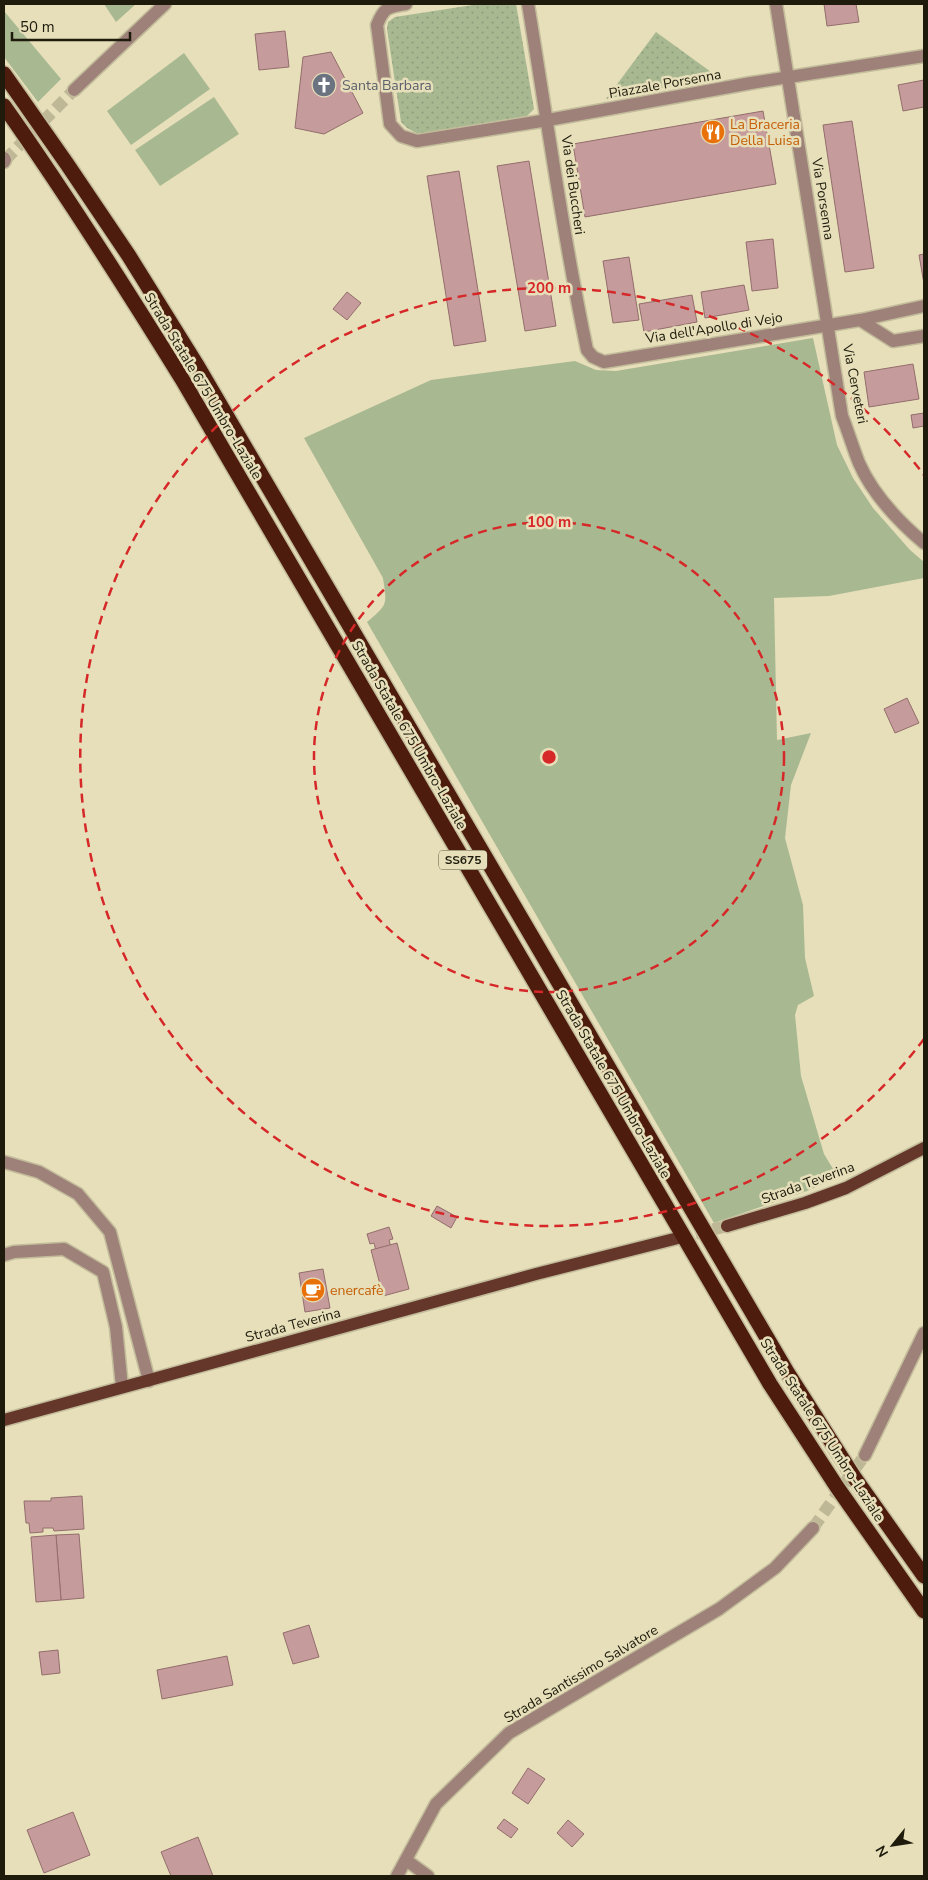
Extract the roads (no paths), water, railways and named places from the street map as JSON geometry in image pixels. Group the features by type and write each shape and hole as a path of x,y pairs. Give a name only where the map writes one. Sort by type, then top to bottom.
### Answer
{"highway":[{"name":"Strada Statale 675 Umbro-Laziale","path":"4,74 124,248 198,367 782,1364 854,1477 924,1576"},
{"name":"Strada Statale 675 Umbro-Laziale","path":"4,106 106,257 182,379 770,1384 837,1487 924,1611"}],"main road":[{"name":"Strada Teverina","path":"727,1226 805,1203 846,1188 924,1148"},
{"name":"Strada Teverina","path":"4,1420 536,1274 678,1238"}],"street":[{"path":"74,90 165,4"},
{"name":"Piazzale Porsenna","path":"406,4 389,6 381,14 377,25 390,124 401,136 417,141 788,78"},
{"name":"Via dei Buccheri","path":"528,4 548,120 569,263 587,350 593,357 604,362"},
{"name":"Via Porsenna","path":"776,4 829,325"},
{"path":"788,78 924,56"},
{"name":"Via dell'Apollo di Vejo","path":"604,362 860,320 924,306"},
{"path":"860,320 893,341 924,336"},
{"name":"Via Cerveteri","path":"829,325 842,416 859,463 878,496 908,530 924,543"},
{"path":"4,1162 39,1172 78,1194 110,1232 149,1381"},
{"path":"4,1255 14,1252 64,1249 103,1272 116,1328 122,1387"},
{"path":"865,1454 924,1333"},
{"name":"Strada Santissimo Salvatore","path":"397,1876 436,1804 509,1733 719,1609 775,1568 813,1528"},
{"path":"406,1860 428,1876"}],"tunnel":[{"path":"5,160 74,90"},
{"path":"678,1238 727,1226"},
{"path":"813,1528 865,1455"}],"place":[{"name":"Santa Barbara","path":"324,85"},
{"name":"La Braceria Della Luisa","path":"713,132"},
{"name":"enercafè","path":"313,1290"}]}
